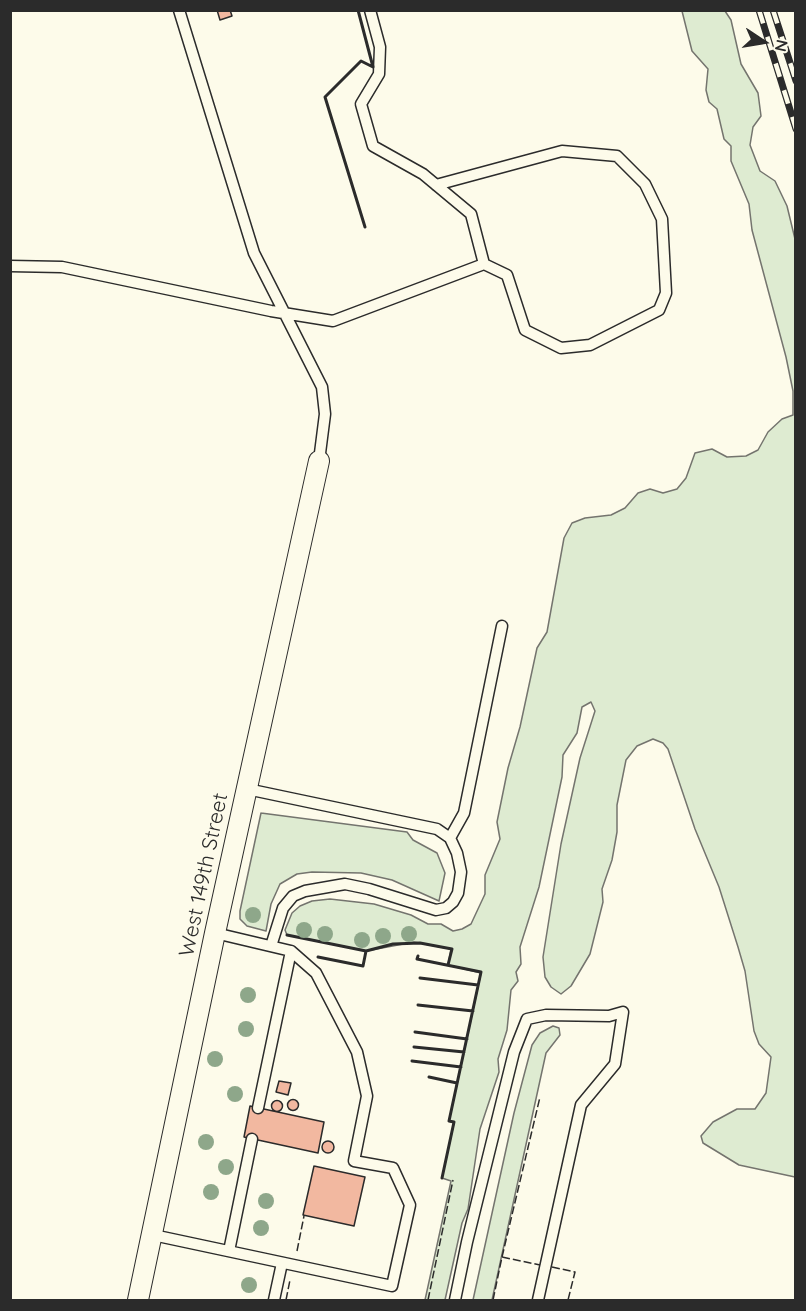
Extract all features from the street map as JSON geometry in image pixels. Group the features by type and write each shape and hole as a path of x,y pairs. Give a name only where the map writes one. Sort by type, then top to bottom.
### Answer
{"street":[{"name":"West 149th Street","path":"138,1300 215,933 319,461"}],"lane":[{"path":"179,10 254,253 322,387 326,414 319,461"},
{"path":"370,10 380,47 379,75 361,104 373,146 423,174 471,214 484,264"},
{"path":"10,266 62,267 333,321 484,264 507,275 525,330 561,348 590,345 659,310 666,293 662,219 645,184 617,156 562,151 436,185"},
{"path":"450,838 464,813 502,626"},
{"path":"247,789 437,829 450,838 457,853 461,872 458,893 446,908 428,908 369,889 345,884 319,887 293,896 283,908 271,946"},
{"path":"153,1235 392,1286 410,1205 393,1168 354,1161 367,1096 357,1052 316,973 291,951 215,933"},
{"path":"258,1108 291,951"},
{"path":"455,1300 514,1052 527,1019 546,1015 609,1016 623,1012 615,1064 581,1105 538,1300"},
{"path":"229,1251 252,1139"},
{"path":"274,1300 282,1263"}],"green space":[{"path":"682,11 725,11 731,20 741,64 758,93 761,116 753,127 750,145 760,171 775,181 787,206 795,239 795,1177 739,1165 703,1143 701,1136 713,1122 737,1109 755,1109 766,1093 771,1057 759,1044 754,1031 745,971 738,947 719,887 695,829 668,749 663,743 653,739 637,746 626,760 617,805 617,832 612,860 602,889 603,902 590,954 571,986 561,994 551,987 545,977 543,957 561,844 580,758 595,711 591,702 582,707 577,733 563,755 562,777 539,887 520,947 521,964 516,972 518,981 511,990 507,1030 498,1059 499,1072 480,1129 468,1209 462,1223 445,1300 425,1300 451,1181 442,1178 454,1123 449,1121 481,973 448,965 451,949 414,942 366,951 287,935 285,930 292,913 300,906 312,901 330,899 374,904 411,915 428,924 441,924 453,931 471,924 485,894 485,875 500,839 497,822 508,768 520,727 537,648 547,632 564,538 572,523 585,518 611,515 625,508 638,493 650,489 663,493 677,489 686,478 695,453 712,449 727,457 746,456 758,450 768,432 782,419 793,415 793,391 786,357 752,230 749,204 731,161 731,146 724,139 717,109 709,102 706,90 708,69 692,51"},
{"path":"261,813 407,832 413,840 437,853 445,873 439,901 392,880 361,873 312,872 297,874 280,884 271,904 266,931 247,926 240,919 240,911"},
{"path":"553,1026 559,1028 560,1035 546,1053 492,1300 473,1300 514,1113 532,1045 540,1033"}],"building":[{"path":"217,10 230,10 232,16 220,20"},
{"path":"279,1081 291,1083 288,1095 276,1092"},
{"path":"293,1099 299,1105 293,1111 287,1105"},
{"path":"277,1100 283,1106 277,1112 271,1106"},
{"path":"250,1106 324,1122 318,1153 244,1137"},
{"path":"330,1141 334,1147 330,1153 326,1153 322,1145"},
{"path":"314,1166 365,1177 354,1226 303,1215"}],"railway":[{"path":"759,10 796,129"},
{"path":"773,10 796,81"}],"fence":[{"path":"502,1257 540,1097"},
{"path":"428,1300 453,1180"},
{"path":"297,1251 304,1216"},
{"path":"493,1300 502,1257 540,1265"},
{"path":"552,1267 575,1272 568,1300"},
{"path":"286,1300 290,1280"}],"wall":[{"path":"358,10 373,67 361,61 325,97 365,227"},
{"path":"287,935 366,951 363,966 318,957"},
{"path":"366,951 393,944 420,943 452,949 448,965"},
{"path":"418,956 417,959 481,972 449,1121 454,1122 442,1178"},
{"path":"420,978 478,985"},
{"path":"418,1005 473,1011"},
{"path":"415,1032 467,1039"},
{"path":"414,1047 464,1052"},
{"path":"412,1061 461,1067"},
{"path":"429,1077 457,1083"}]}
